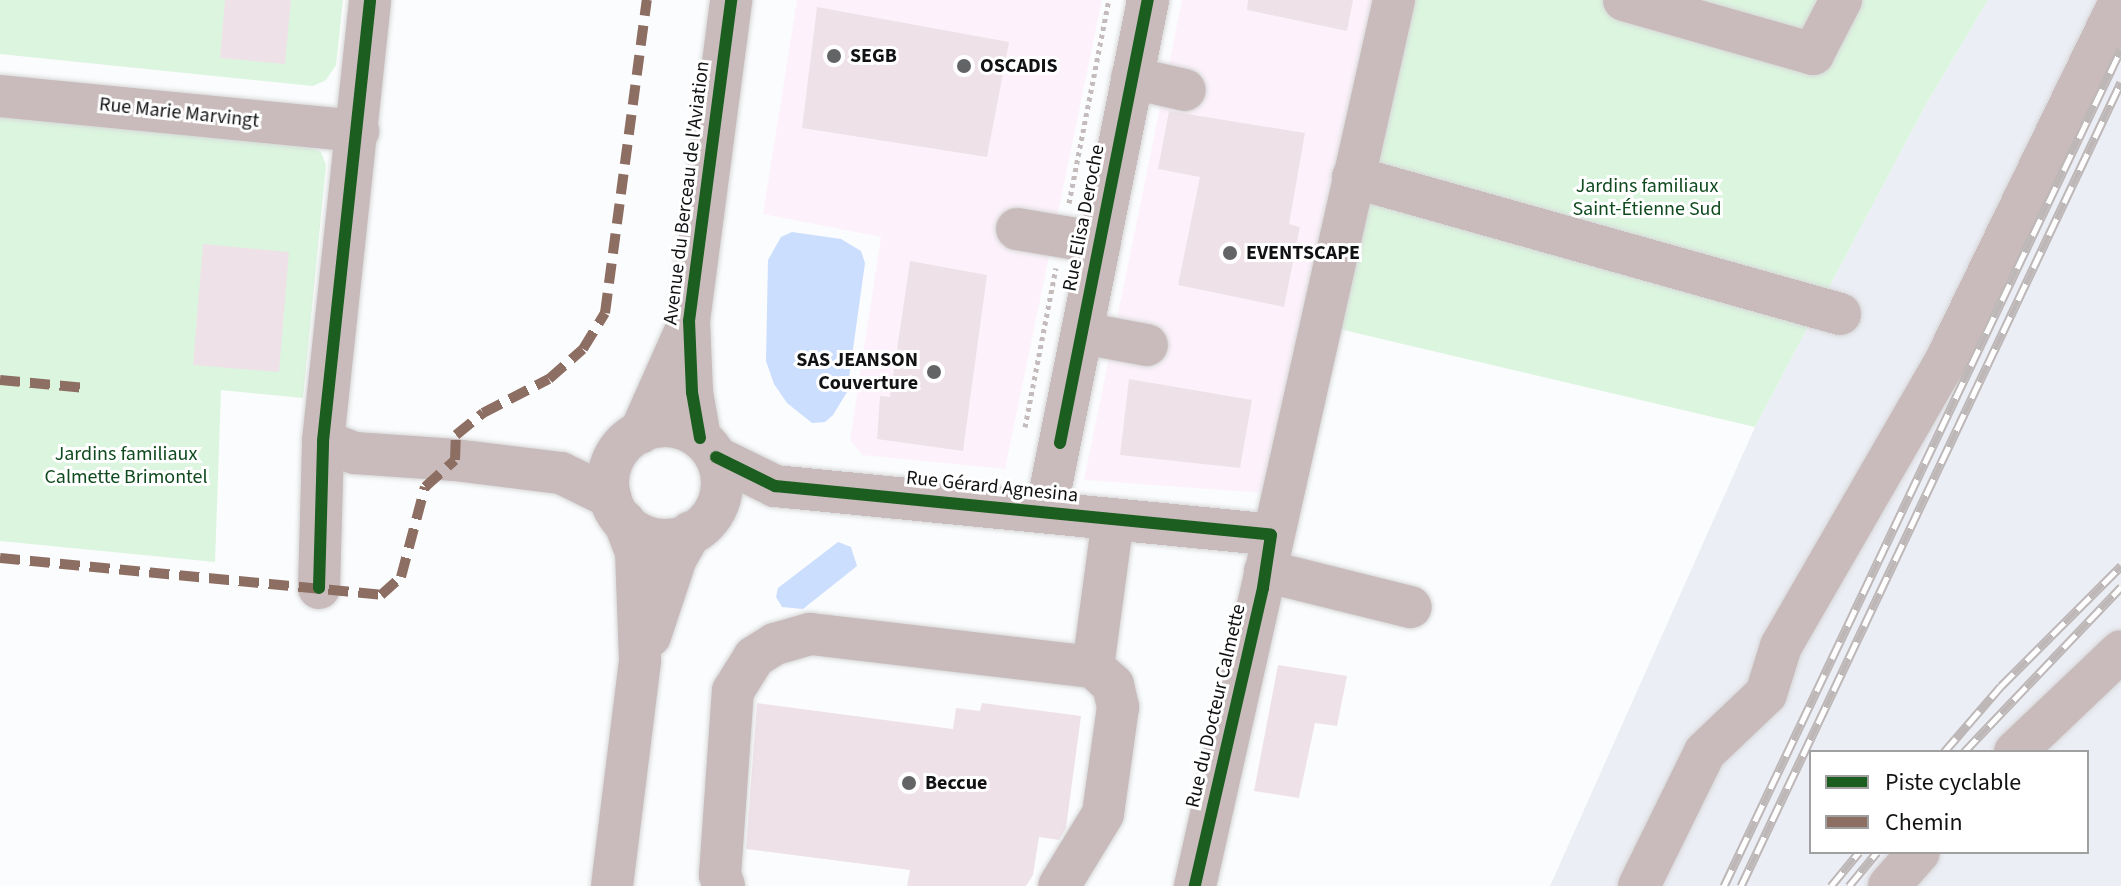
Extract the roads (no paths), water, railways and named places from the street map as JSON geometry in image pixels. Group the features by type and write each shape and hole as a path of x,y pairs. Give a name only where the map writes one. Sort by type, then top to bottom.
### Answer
{"street":[{"path":"319,588 323,441 370,0"},
{"name":"Avenue du Berceau de l'Aviation","path":"708,447 692,392 689,321 731,0"},
{"name":"Rue Elisa Deroche","path":"1046,512 1148,0"},
{"name":"Rue du Docteur Calmette","path":"1195,886 1394,0"},
{"path":"1624,0 1813,54 1841,0"},
{"path":"1639,886 1705,752 1766,694 1781,646 1945,362 2121,0"},
{"path":"1132,78 1185,90"},
{"name":"Rue Marie Marvingt","path":"0,96 358,131"},
{"path":"1353,177 1840,314"},
{"path":"1017,229 1100,243"},
{"name":"Avenue du Berceau de l'Aviation","path":"628,442 689,321"},
{"path":"1082,333 1147,345"},
{"path":"561,473 654,427 674,426 708,447 723,482 702,523 676,558 640,660"},
{"path":"323,441 355,453 561,473 617,509 647,536 659,539 702,523 775,486"},
{"path":"612,886 640,660 636,552 617,509 608,466 628,442"},
{"name":"Rue Gérard Agnesina","path":"708,447 775,486 1113,519 1268,553"},
{"path":"1093,667 1113,519"},
{"path":"1268,553 1411,607"},
{"path":"724,886 720,875 733,691 754,657 775,644 811,634 1093,667 1113,685 1118,707 1103,814 1059,886"},
{"path":"2017,750 2121,651"},
{"path":"1889,886 1917,854"}],"water":[{"path":"792,232 841,239 861,251 865,263 847,392 825,422 812,423 787,403 774,384 766,361 768,260 781,237"},
{"path":"838,542 851,547 857,566 803,609 782,607 776,597 778,588"}],"railway":[{"path":"1724,886 2121,49"},
{"path":"1741,886 2121,82"},
{"path":"1946,750 2001,686 2121,566"},
{"path":"1966,750 2121,587"},
{"path":"1831,886 1857,854"},
{"path":"1849,886 1875,854"}],"place":[{"name":"SEGB","path":"834,56"},
{"name":"OSCADIS","path":"964,66"},
{"name":"EVENTSCAPE","path":"1230,253"},
{"name":"SAS JEANSON Couverture","path":"934,372"},
{"name":"Beccue","path":"909,783"}],"park label":[{"name":"Jardins familiaux Saint-Étienne Sud","path":"1647,198"},
{"name":"Jardins familiaux Calmette Brimontel","path":"126,466"}]}
